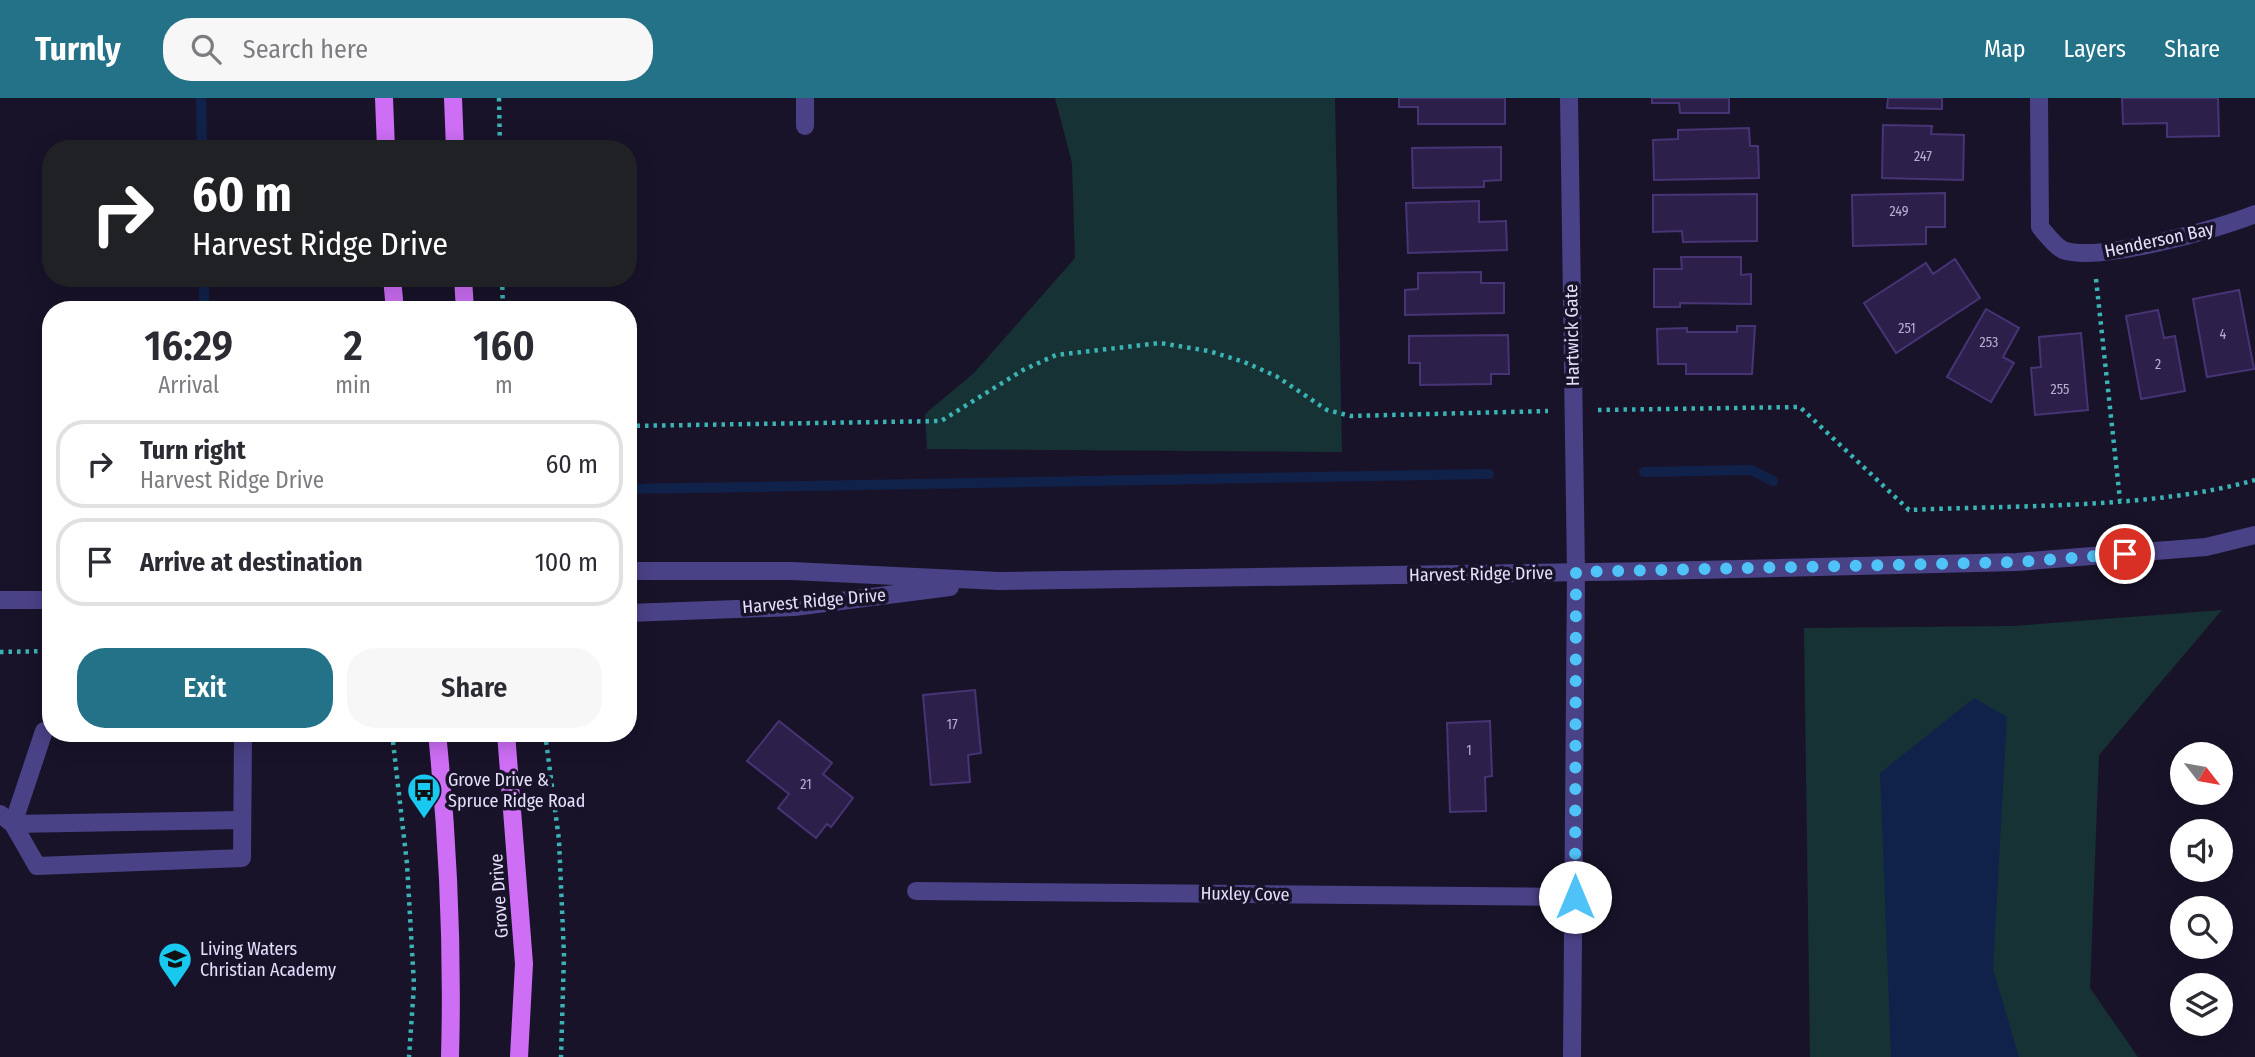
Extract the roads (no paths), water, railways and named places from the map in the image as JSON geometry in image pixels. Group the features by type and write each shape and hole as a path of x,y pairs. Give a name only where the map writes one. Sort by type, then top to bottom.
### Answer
{"main road":[{"path":"384,98 386,140"},
{"path":"453,98 455,140"},
{"path":"437,742 446,831 452,977 450,1057"},
{"name":"Grove Drive","path":"507,742 524,964 519,1057"}],"street":[{"path":"804,98 805,126"},
{"name":"Hartwick Gate","path":"1569,98 1576,572 1572,1057"},
{"name":"Henderson Bay","path":"2039,98 2040,228 2062,249 2094,254 2226,226 2255,214"},
{"name":"Harvest Ridge Drive","path":"637,571 792,571 999,581 1576,572 2017,562 2206,547 2255,535"},
{"name":"Harvest Ridge Drive","path":"637,613 794,607 999,581"},
{"path":"0,600 42,600"},
{"path":"7,819 42,736"},
{"path":"7,819 37,866 242,858 243,742"},
{"path":"7,819 242,820"},
{"name":"Huxley Cove","path":"916,891 1575,897"}],"water":[{"path":"1974,698 2007,717 1993,969 2019,1057 1891,1057 1880,773"}],"waterway":[{"path":"201,98 202,140"},
{"path":"204,287 204,301"},
{"path":"1644,472 1751,470 1773,481"},
{"path":"637,489 1489,474"}],"place":[{"name":"Grove Drive & Spruce Ridge Road","path":"424,820"},
{"name":"Living Waters Christian Academy","path":"175,989"}]}
